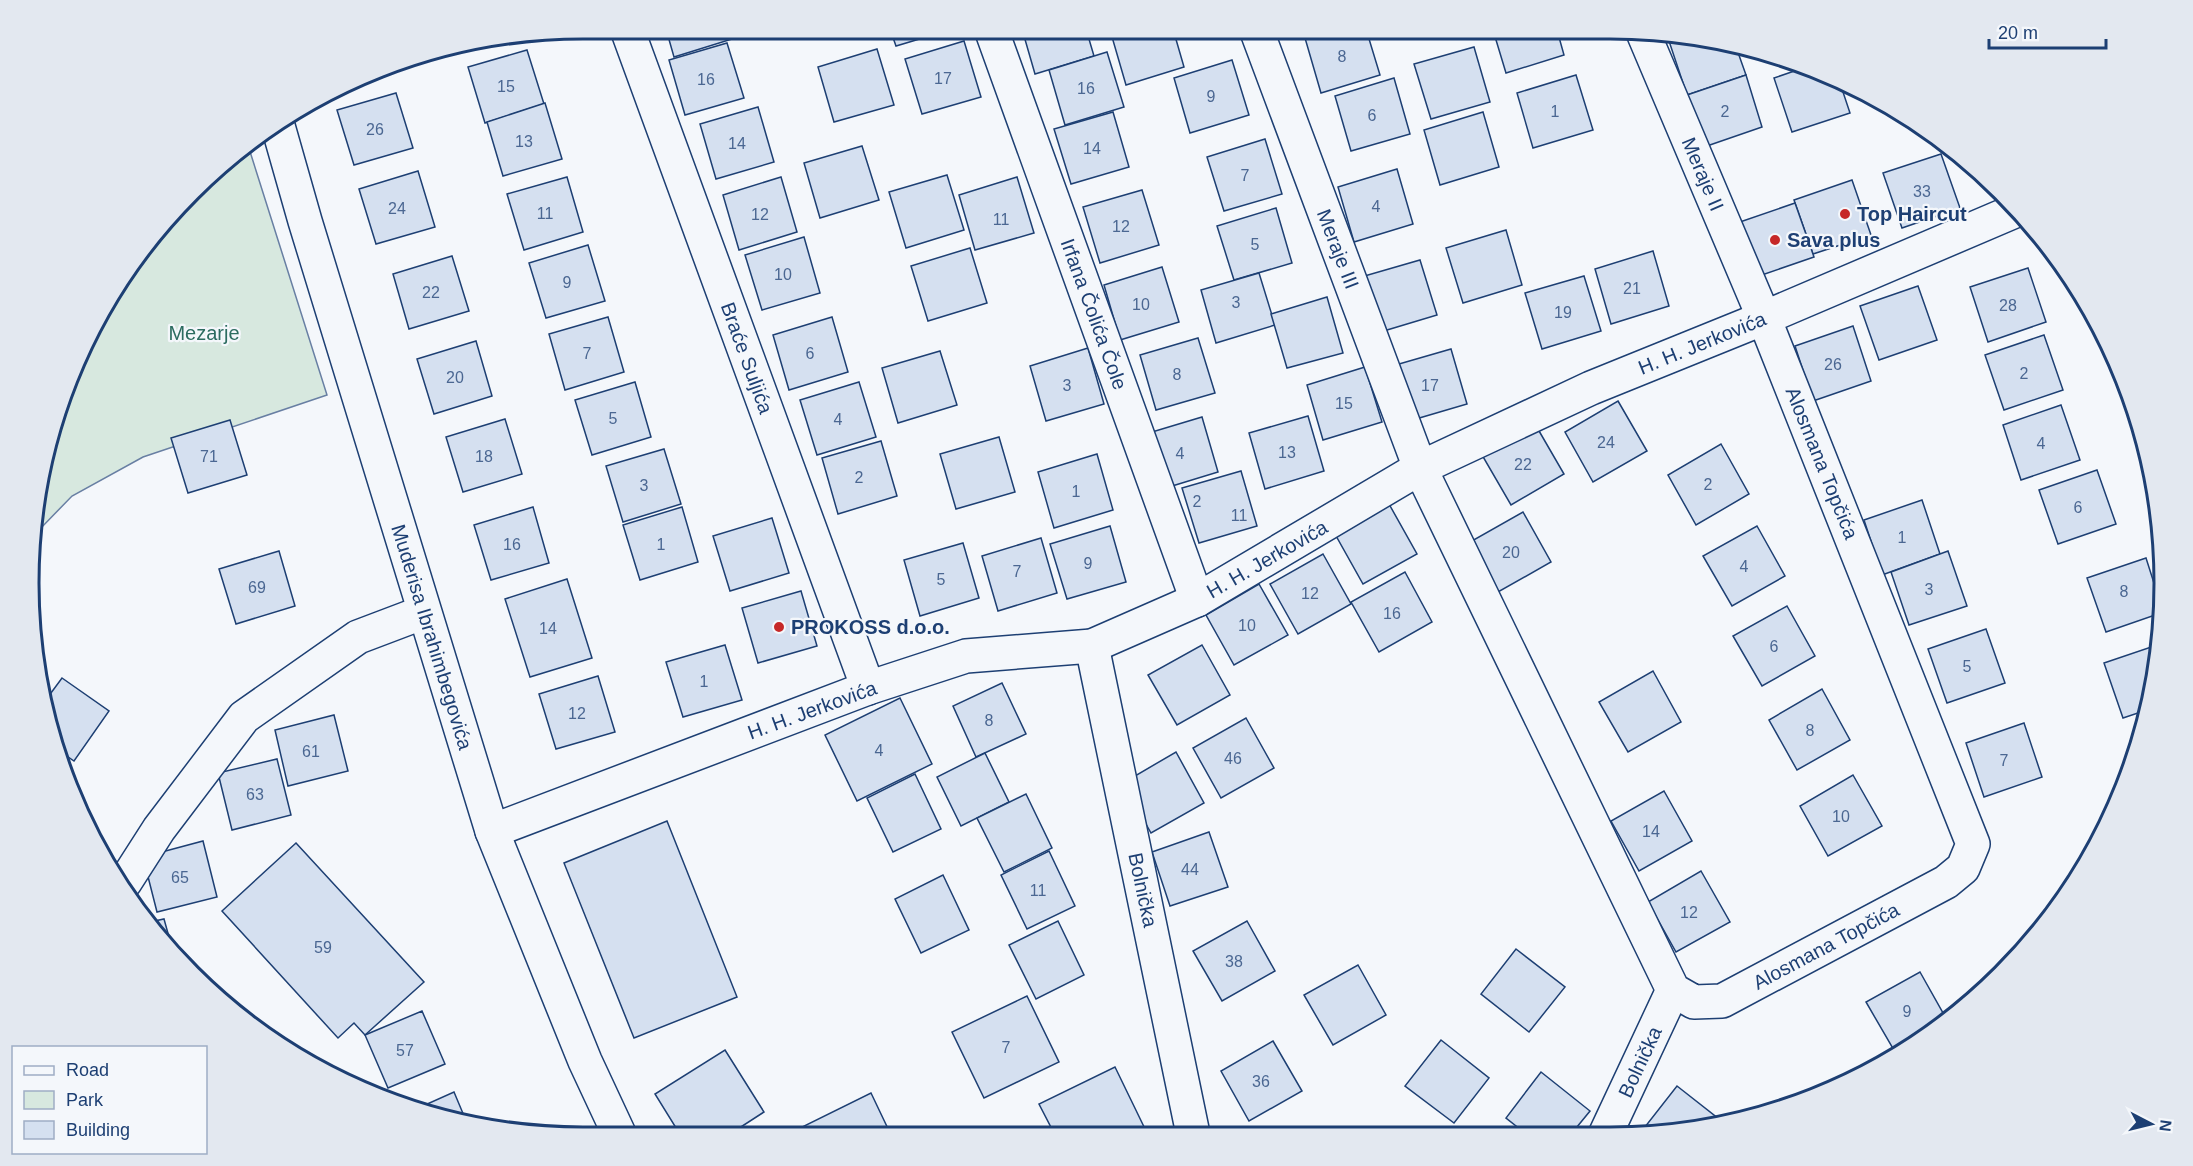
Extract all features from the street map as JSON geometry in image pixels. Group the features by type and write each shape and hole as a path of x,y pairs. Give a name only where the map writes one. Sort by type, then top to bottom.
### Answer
{"street":[{"name":"Braće Suljića","path":"631,39 868,688"},
{"name":"Irfana Čolića Čole","path":"995,39 1197,600"},
{"name":"Meraje III","path":"1260,39 1420,468"},
{"name":"Meraje II","path":"1646,40 1764,318"},
{"name":"Muderisa Ibrahimbegovića","path":"280,132 492,831 585,1061 616,1127"},
{"name":"H. H. Jerkovića","path":"492,831 868,688 966,656 1092,646 1197,600 1420,468 1591,388 1764,318 2009,213"},
{"name":"Alosmana Topčića","path":"1673,990 1694,1002 1722,1001 1946,882 1963,868 1973,844 1764,318"},
{"path":"1420,468 1673,990"},
{"path":"127,879 159,829 244,717 358,637 424,612"},
{"name":"Bolnička","path":"1092,646 1192,1127"},
{"name":"Bolnička","path":"1609,1127 1673,990"}],"green space":[{"name":"Mezarje","path":"250,152 327,395 143,457 72,496 42,527 49,477 58,442 80,375 95,342 112,311 151,252 198,198"}],"building":[{"path":"669,39 732,39 674,57"},
{"path":"894,39 919,39 896,46"},
{"path":"1025,39 1089,39 1094,56 1035,74"},
{"path":"1113,39 1176,39 1184,67 1126,85"},
{"path":"1305,39 1369,39 1380,75 1321,93"},
{"path":"1496,39 1560,39 1564,55 1506,73"},
{"path":"964,41 981,97 922,114 905,59"},
{"path":"727,43 744,98 685,115 669,60"},
{"path":"1670,43 1716,49 1739,55 1746,75 1687,95"},
{"path":"1474,47 1490,102 1431,119 1414,64"},
{"path":"877,49 894,105 834,122 818,67"},
{"path":"527,50 544,104 485,123 468,67"},
{"path":"1107,52 1124,107 1065,125 1049,70"},
{"path":"1232,60 1249,115 1190,133 1174,78"},
{"path":"1794,71 1843,91 1850,113 1792,132 1774,78"},
{"path":"1576,75 1593,130 1533,148 1517,93"},
{"path":"1746,75 1762,127 1704,147 1687,95"},
{"path":"1394,78 1410,134 1351,151 1335,96"},
{"path":"396,93 413,148 354,165 337,110"},
{"path":"545,103 562,159 503,176 487,122"},
{"path":"758,107 774,162 716,179 700,124"},
{"path":"1113,112 1129,167 1071,184 1054,129"},
{"path":"1483,112 1499,167 1440,185 1424,130"},
{"path":"1265,139 1282,194 1224,211 1207,157"},
{"path":"862,146 879,200 820,218 804,163"},
{"path":"1941,154 1960,208 1902,228 1883,173"},
{"path":"1397,169 1413,224 1354,242 1338,187"},
{"path":"418,171 435,227 376,244 359,189"},
{"path":"947,175 964,230 906,248 889,192"},
{"path":"567,177 583,232 524,250 507,194"},
{"path":"781,177 797,232 739,250 723,195"},
{"path":"1017,177 1034,233 975,250 959,195"},
{"path":"1852,180 1871,235 1813,254 1794,200"},
{"path":"1142,190 1159,245 1100,263 1083,207"},
{"path":"1795,203 1814,257 1756,277 1737,223"},
{"path":"1276,208 1292,263 1234,280 1217,226"},
{"path":"1506,230 1522,285 1463,303 1446,248"},
{"path":"804,237 820,293 762,310 745,255"},
{"path":"588,245 605,301 546,318 529,263"},
{"path":"970,248 987,303 928,321 911,266"},
{"path":"1653,251 1669,306 1611,324 1595,269"},
{"path":"452,256 469,311 409,329 393,274"},
{"path":"1420,260 1437,315 1377,333 1361,277"},
{"path":"1162,267 1179,322 1120,340 1104,285"},
{"path":"2028,268 2046,322 1988,342 1970,287"},
{"path":"1259,273 1275,325 1216,343 1201,290"},
{"path":"1584,276 1601,331 1542,349 1525,293"},
{"path":"1918,286 1937,340 1879,360 1860,306"},
{"path":"1327,297 1343,353 1287,368 1271,314"},
{"path":"608,317 624,372 565,390 549,334"},
{"path":"832,317 848,372 789,390 773,335"},
{"path":"1853,326 1871,381 1813,401 1795,346"},
{"path":"2044,335 2063,390 2004,410 1985,355"},
{"path":"1198,338 1215,393 1156,410 1140,355"},
{"path":"476,341 492,396 434,414 417,359"},
{"path":"1088,348 1104,404 1046,421 1030,366"},
{"path":"1451,349 1467,404 1409,421 1392,366"},
{"path":"940,351 957,405 898,423 882,368"},
{"path":"1365,367 1382,422 1323,440 1307,385"},
{"path":"635,382 651,437 592,455 575,400"},
{"path":"859,382 876,437 817,455 800,400"},
{"path":"1618,401 1647,451 1593,482 1565,432"},
{"path":"2061,405 2080,460 2021,480 2003,425"},
{"path":"1308,416 1324,471 1265,489 1249,433"},
{"path":"1202,417 1218,472 1159,490 1142,435"},
{"path":"505,419 522,474 463,492 446,437"},
{"path":"230,420 247,475 188,493 171,438"},
{"path":"1535,424 1564,474 1511,505 1482,455"},
{"path":"999,437 1015,492 956,509 940,454"},
{"path":"881,441 897,496 838,514 822,458"},
{"path":"1721,444 1749,494 1696,525 1668,475"},
{"path":"664,449 681,504 623,522 606,466"},
{"path":"1097,454 1113,510 1054,528 1038,472"},
{"path":"2097,470 2116,524 2058,544 2039,490"},
{"path":"1241,471 1257,526 1199,543 1182,488"},
{"path":"1922,500 1940,554 1882,575 1864,520"},
{"path":"1389,504 1417,554 1363,584 1335,534"},
{"path":"533,507 549,563 491,580 474,525"},
{"path":"682,507 698,562 640,580 623,525"},
{"path":"1523,512 1551,562 1498,592 1470,542"},
{"path":"772,518 789,573 730,591 713,536"},
{"path":"1110,526 1126,582 1067,599 1050,544"},
{"path":"1757,526 1785,576 1732,606 1703,556"},
{"path":"1041,538 1057,593 998,611 982,556"},
{"path":"963,543 979,598 920,616 904,560"},
{"path":"279,551 295,606 236,624 219,569"},
{"path":"1948,551 1967,606 1909,625 1891,572"},
{"path":"1323,554 1351,604 1298,634 1270,584"},
{"path":"2146,558 2154,583 2153,616 2106,632 2087,578"},
{"path":"1405,572 1432,622 1379,652 1351,602"},
{"path":"567,579 592,658 530,677 505,599"},
{"path":"1259,584 1288,635 1234,665 1206,615"},
{"name":"PROKOSS d.o.o.","path":"801,591 817,646 758,663 742,608"},
{"path":"1787,606 1815,656 1762,686 1733,636"},
{"path":"1986,629 2005,683 1947,703 1928,649"},
{"path":"725,645 742,700 683,717 666,662"},
{"path":"1202,645 1230,695 1177,725 1148,675"},
{"path":"2150,647 2138,713 2123,718 2104,663"},
{"path":"1653,671 1681,722 1628,752 1599,702"},
{"path":"598,676 615,732 556,749 539,694"},
{"path":"62,678 109,711 74,761 68,757 50,694"},
{"path":"1002,683 1026,734 976,757 953,706"},
{"path":"1822,689 1850,740 1797,770 1769,720"},
{"path":"900,698 932,764 857,801 825,735"},
{"path":"334,715 348,771 288,786 275,730"},
{"path":"1246,718 1274,768 1221,798 1193,748"},
{"path":"2024,723 2042,777 1984,797 1966,743"},
{"path":"1176,752 1204,803 1151,833 1123,783"},
{"path":"985,753 1009,802 961,826 937,777"},
{"path":"277,759 291,815 232,830 218,773"},
{"path":"915,774 941,829 893,852 867,798"},
{"path":"1853,775 1882,826 1828,856 1800,806"},
{"path":"1664,791 1692,841 1639,871 1611,821"},
{"path":"1026,794 1052,848 1004,872 977,818"},
{"path":"667,821 737,997 634,1038 564,863"},
{"path":"1209,832 1228,887 1170,906 1152,852"},
{"path":"203,841 217,897 157,912 143,857"},
{"path":"296,843 424,982 365,1035 354,1023 338,1038 222,911"},
{"path":"1049,851 1075,906 1027,929 1001,875"},
{"path":"1701,871 1730,922 1676,952 1648,902"},
{"path":"943,875 969,930 921,953 895,899"},
{"path":"164,919 169,935 156,921"},
{"path":"1058,921 1084,975 1036,999 1009,945"},
{"path":"1247,921 1275,971 1222,1001 1193,951"},
{"path":"1516,949 1565,987 1529,1032 1481,994"},
{"path":"1358,965 1386,1015 1333,1045 1304,995"},
{"path":"1920,972 1943,1013 1892,1047 1866,1002"},
{"path":"1027,996 1059,1062 984,1098 952,1032"},
{"path":"422,1011 445,1064 388,1088 365,1035"},
{"path":"1441,1040 1489,1078 1454,1123 1405,1086"},
{"path":"1273,1041 1302,1091 1249,1121 1221,1071"},
{"path":"725,1050 764,1112 741,1127 675,1127 655,1094"},
{"path":"1115,1067 1144,1127 1051,1127 1039,1104"},
{"path":"1541,1072 1590,1111 1577,1127 1517,1127 1506,1118"},
{"path":"1677,1086 1716,1117 1681,1122 1646,1126"},
{"path":"454,1092 463,1113 442,1108 428,1104"},
{"path":"871,1093 887,1127 802,1127"}],"place":[{"name":"Top Haircut","path":"1845,214"},
{"name":"Sava plus","path":"1775,240"},
{"name":"PROKOSS d.o.o.","path":"779,627"}]}
